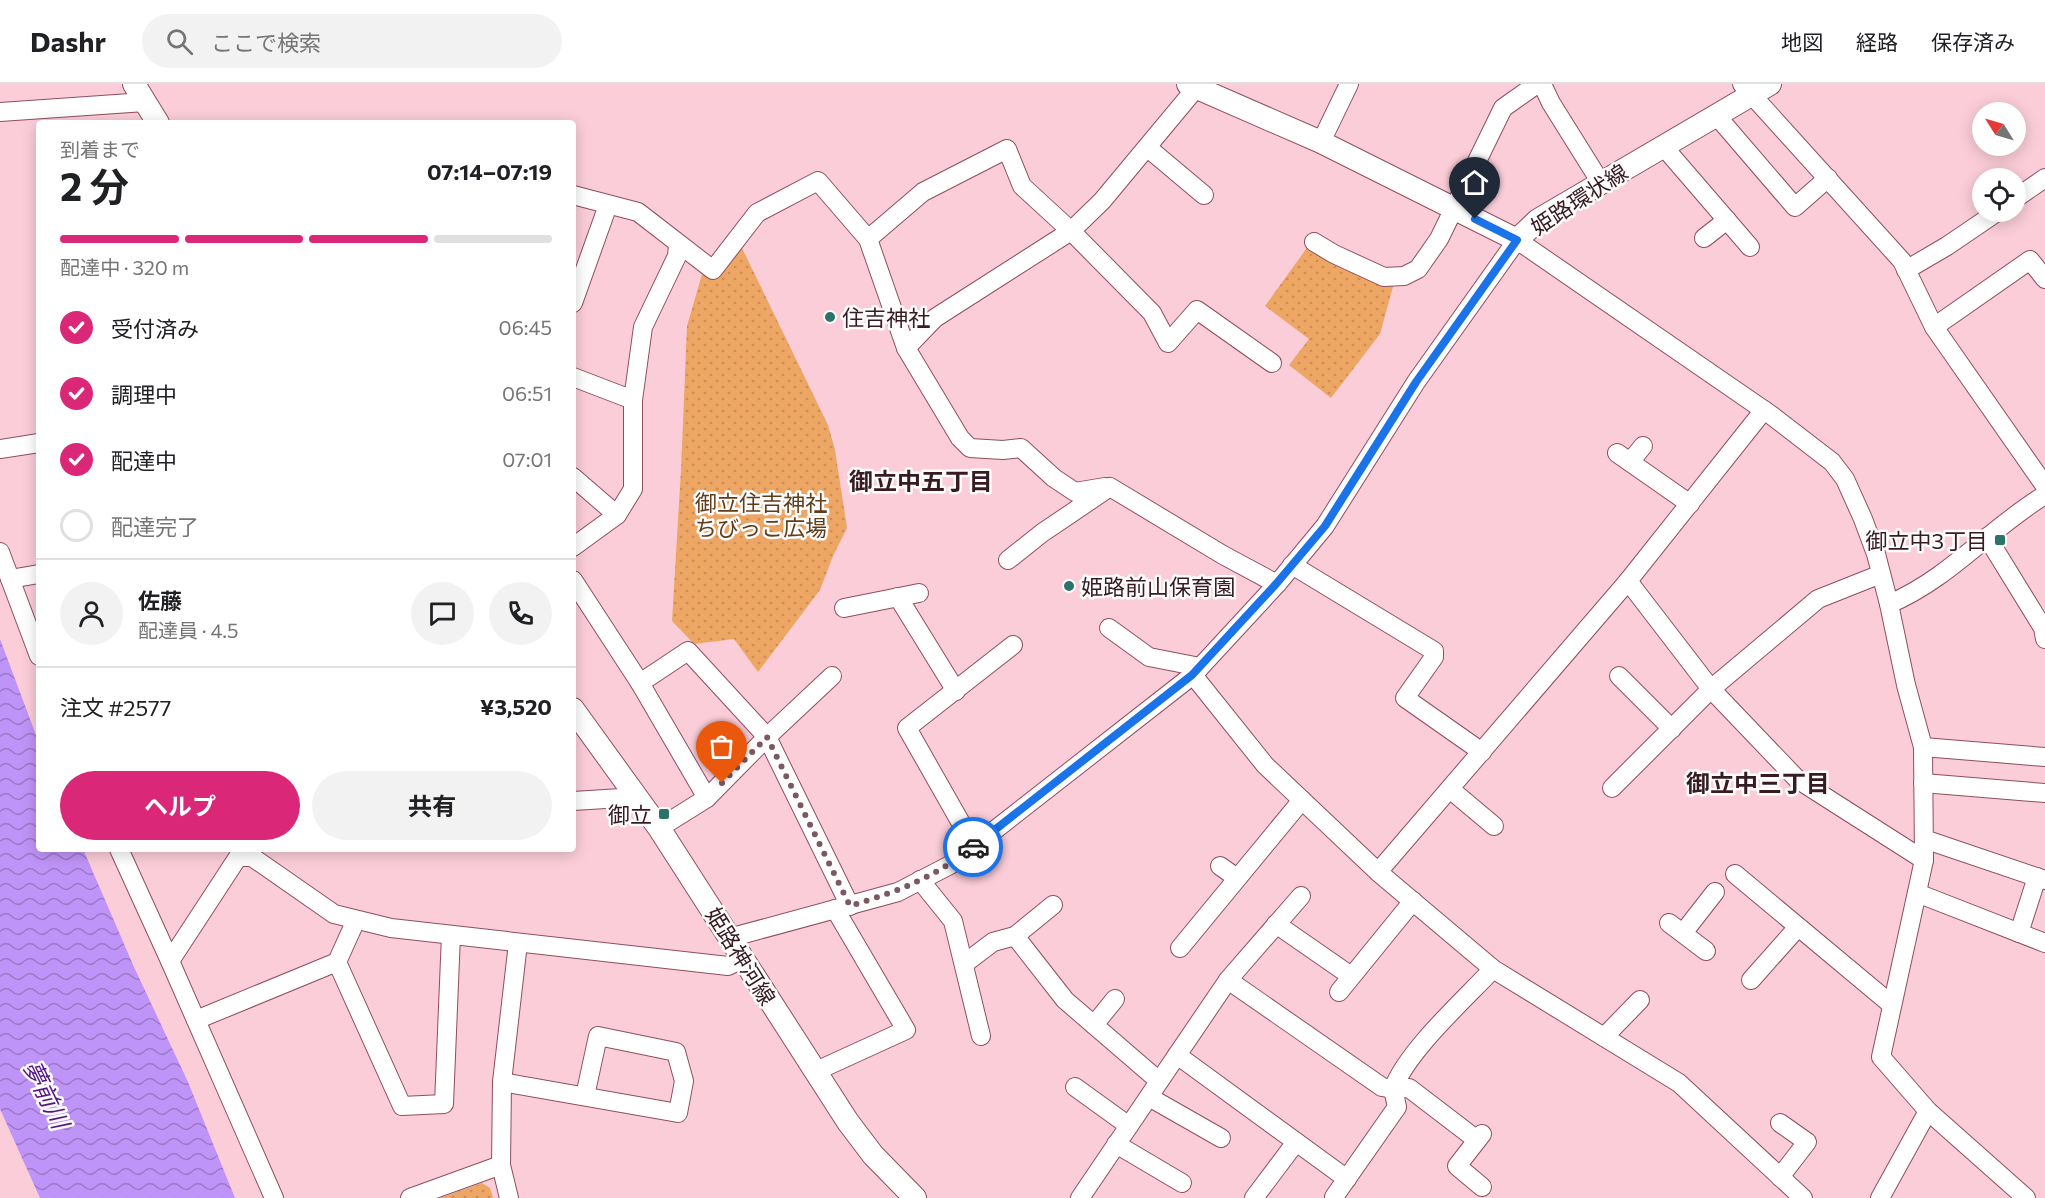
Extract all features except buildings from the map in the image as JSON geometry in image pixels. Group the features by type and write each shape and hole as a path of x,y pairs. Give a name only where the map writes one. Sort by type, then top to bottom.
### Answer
{"main road":[{"name":"姫路環状線","path":"1192,86 1321,142 1517,240 1538,220 1716,115 1754,88"},
{"path":"139,93 156,120"},
{"name":"姫路神河線","path":"576,714 659,828 814,1072 873,1155 915,1198"}],"street":[{"path":"1321,142 1349,84"},
{"path":"1314,242 1384,277 1404,276 1418,269 1439,239 1503,108 1537,84"},
{"path":"1542,84 1551,103 1601,183"},
{"path":"906,348 935,318 1071,231 1102,201 1148,148 1192,86"},
{"path":"1754,88 1828,178 1902,261 1934,327 2045,486"},
{"path":"0,112 139,93"},
{"path":"1716,115 1795,207 1828,178"},
{"path":"1663,146 1750,247"},
{"path":"1148,148 1204,195"},
{"path":"868,239 923,192 1006,149 1022,186 1071,231 1152,313 1168,343 1197,310 1272,363"},
{"path":"2026,191 2045,178"},
{"path":"576,196 638,212 713,270 757,213 819,181 868,239 906,348 960,438 970,448 1003,450 1021,448 1054,478 1075,492 1110,487 1276,584"},
{"path":"576,295 608,205"},
{"path":"1704,238 1726,220"},
{"path":"1906,270 1982,222"},
{"path":"729,938 898,892 950,865 1196,671 1293,565 1325,526 1416,382 1517,240 1816,447 1845,479 1863,519 1881,574 1906,685 1923,747 1924,860 1881,1057 1928,1111 2026,1198"},
{"path":"576,545 617,515 633,489 633,400 643,327 677,256 678,245"},
{"path":"1934,327 2030,260 2045,279"},
{"path":"576,378 633,400"},
{"path":"1378,872 1628,581 1764,410"},
{"path":"0,449 36,443"},
{"path":"1643,446 1623,457 1690,504"},
{"path":"576,480 617,515"},
{"path":"1008,560 1042,533 1110,487"},
{"path":"1889,604 1912,594 1932,581 2024,507 2045,495"},
{"path":"1988,537 2043,628 2045,639"},
{"path":"0,552 36,648"},
{"path":"1293,565 1434,651 1434,657 1405,698 1482,752"},
{"path":"1612,788 1711,690 1818,600 1881,574"},
{"path":"10,579 36,575"},
{"path":"1628,581 1711,690 1797,779 1924,860"},
{"path":"576,585 640,683 706,798"},
{"path":"844,608 919,593"},
{"path":"898,597 956,691"},
{"path":"1109,628 1149,657 1196,671 1265,765 1378,872 1493,969 1679,1083 1803,1198"},
{"path":"974,846 907,728 1013,645"},
{"path":"640,683 688,651 767,737 843,907 906,1030 814,1072"},
{"path":"659,828 706,798 832,676"},
{"path":"1619,676 1672,729"},
{"path":"1923,747 2045,757"},
{"path":"1923,783 2045,793"},
{"path":"1450,789 1494,826"},
{"path":"576,801 638,797"},
{"path":"1180,948 1302,800"},
{"path":"1924,839 2041,879 2019,933"},
{"path":"119,852 274,1198"},
{"path":"170,961 238,857 252,857 334,914 391,928 728,966 742,959"},
{"path":"1220,866 1237,878"},
{"path":"1735,874 1892,1005"},
{"path":"920,880 953,921 981,1036"},
{"path":"1706,951 1676,928 1715,892"},
{"path":"1917,893 2045,943"},
{"path":"1080,1198 1228,980 1301,896"},
{"path":"1339,992 1413,901"},
{"path":"964,964 993,942 1015,936 1053,905"},
{"path":"196,1020 337,962 356,920"},
{"path":"1276,924 1351,976"},
{"path":"1751,980 1798,927"},
{"path":"337,962 402,1106 444,1104 451,935"},
{"path":"1015,936 1065,1000 1159,1081"},
{"path":"509,1198 501,1165 502,1082 518,943"},
{"path":"1334,1197 1397,1107 1393,1089 1398,1077 1425,1041 1493,969"},
{"path":"1228,980 1382,1087 1409,1088 1479,1137 1457,1166 1482,1186"},
{"path":"1094,1025 1114,999"},
{"path":"1604,1037 1640,1000"},
{"path":"502,1082 678,1113 684,1081 676,1052 598,1036 585,1096"},
{"path":"1177,1056 1347,1179"},
{"path":"1075,1087 1129,1126"},
{"path":"1149,1096 1221,1138"},
{"path":"1880,1198 1928,1111"},
{"path":"1780,1123 1807,1142 1780,1177"},
{"path":"1254,1198 1296,1142"},
{"path":"1116,1144 1182,1183"},
{"path":"410,1198 501,1165"}],"green space":[{"path":"1309,245 1394,283 1380,334 1331,398 1289,365 1309,339 1265,306"},
{"name":"御立住吉神社 ちびっこ広場","path":"742,248 828,425 835,450 847,528 820,590 758,672 734,639 694,644 672,621 687,326 703,271 716,280"},
{"path":"482,1183 490,1188 493,1198 440,1198"}],"water":[{"name":"夢前川","path":"0,639 36,735 36,852 84,852 134,967 188,1082 235,1198 40,1198 0,1109"}],"way so far":[{"path":"722,783 767,737 850,906 898,892 950,865 973,847"}],"place":[{"name":"住吉神社","path":"830,317"},
{"name":"御立中3丁目","path":"2000,540"},
{"name":"姫路前山保育園","path":"1069,586"},
{"name":"御立","path":"664,814"}],"district":[{"name":"御立中五丁目","path":"921,480"},
{"name":"御立中三丁目","path":"1758,782"}],"route":[{"path":"973,847 1192,675 1276,584 1325,526 1416,382 1517,240 1475,219"}]}
